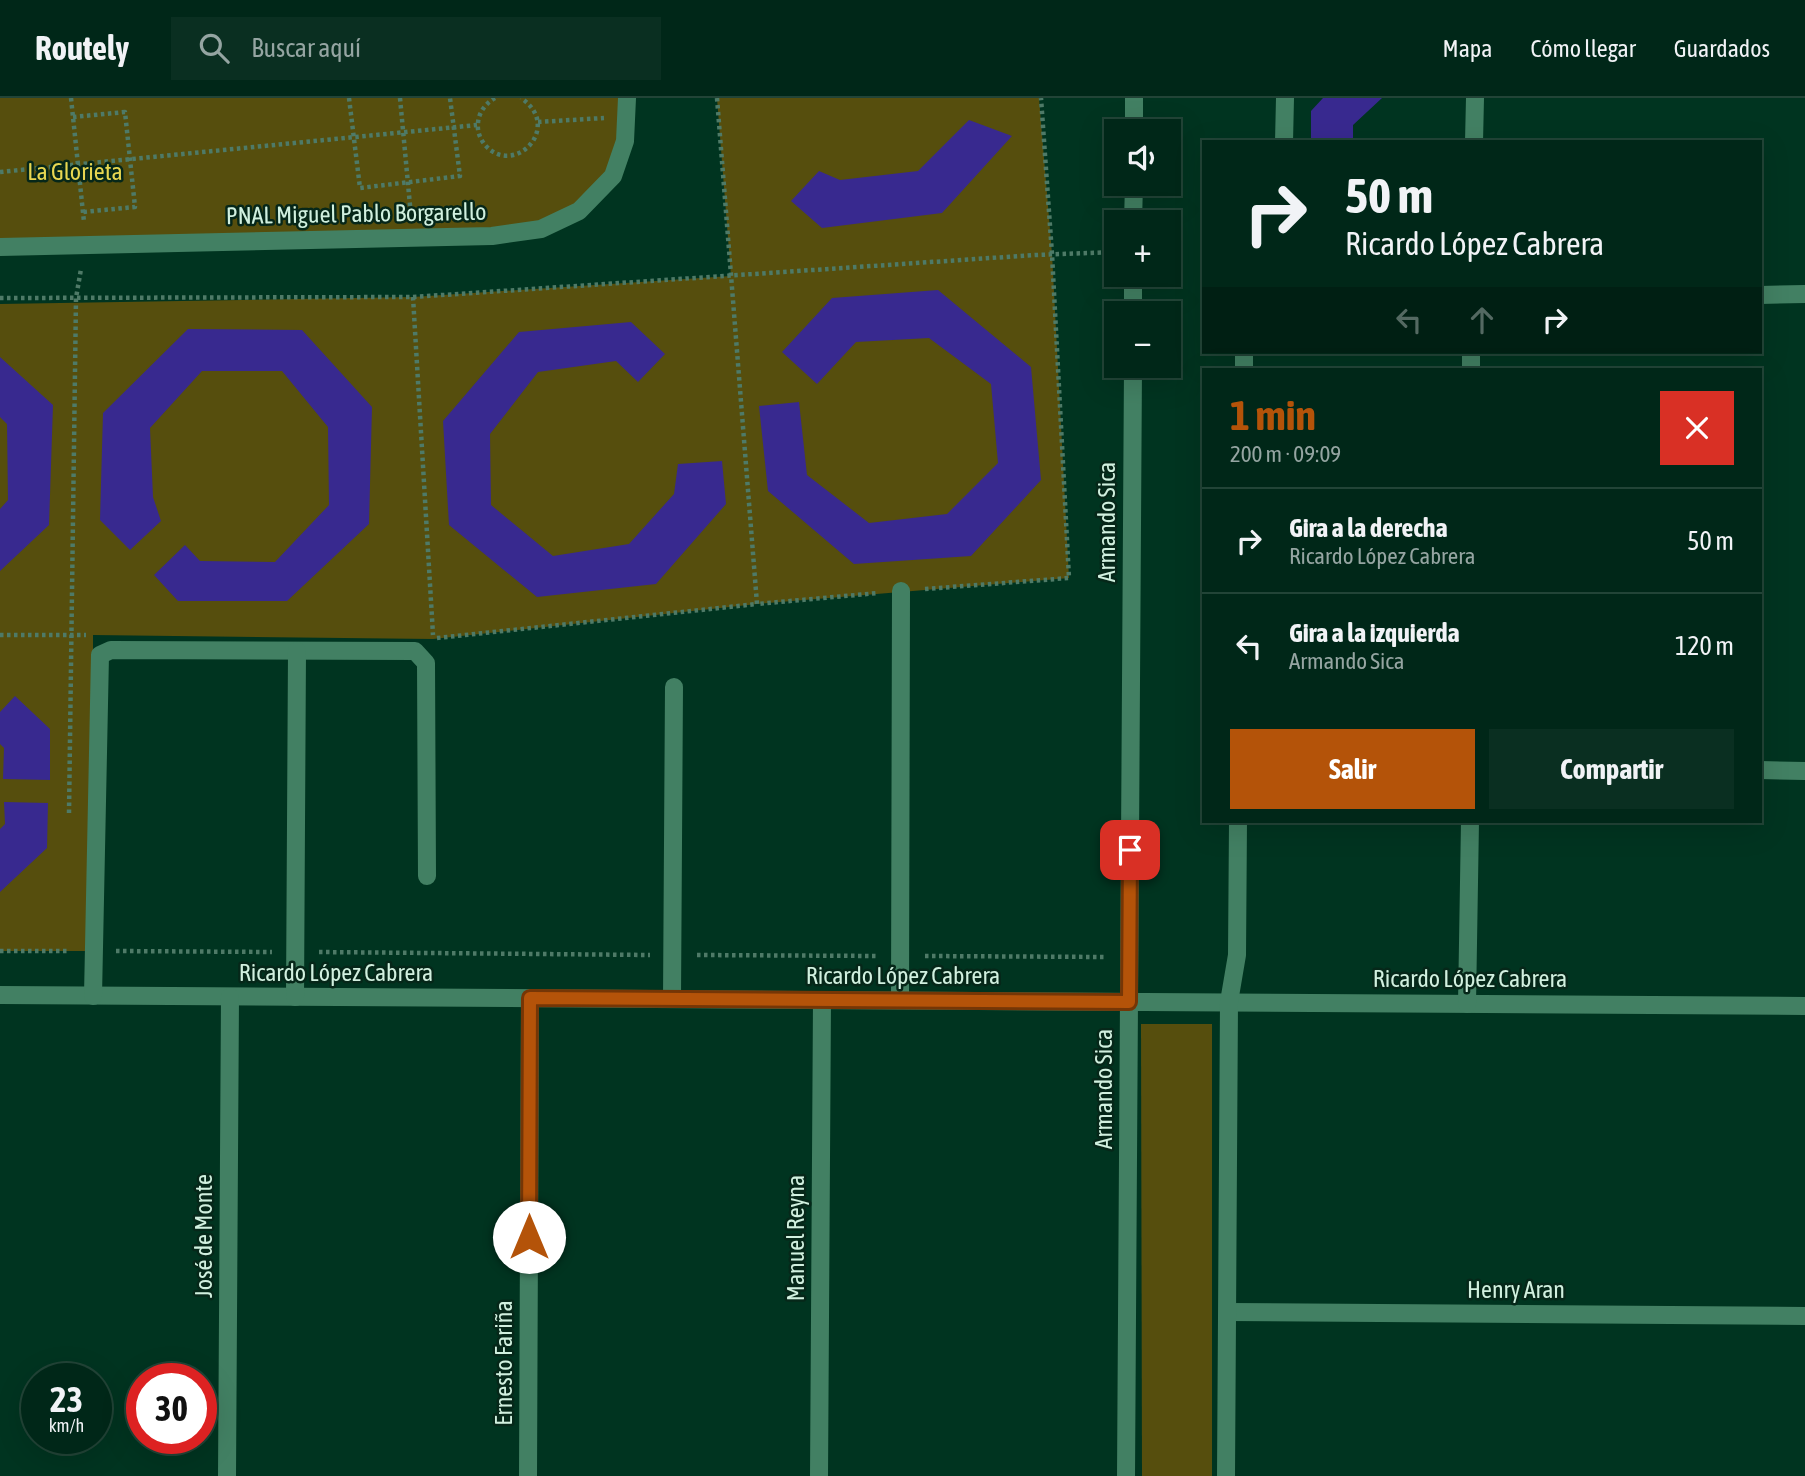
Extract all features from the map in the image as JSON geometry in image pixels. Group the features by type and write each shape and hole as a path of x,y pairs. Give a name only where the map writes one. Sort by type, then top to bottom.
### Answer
{"street":[{"name":"PNAL Miguel Pablo Borgarello","path":"0,247 492,236 541,229 579,211 613,176 625,141 627,98"},
{"path":"1134,98 1134,119"},
{"path":"1284,140 1285,98"},
{"path":"1474,140 1475,98"},
{"path":"1762,295 1805,295"},
{"name":"Armando Sica","path":"1126,1476 1133,378"},
{"path":"900,1000 901,591"},
{"path":"93,996 100,655 111,650 415,651 425,663 427,876"},
{"path":"295,997 297,651"},
{"path":"672,999 674,687"},
{"path":"1762,770 1805,771"},
{"path":"1226,1476 1229,1002 1237,955 1238,823"},
{"path":"1467,1004 1471,823"},
{"name":"Ricardo López Cabrera","path":"0,995 1805,1006"},
{"name":"José de Monte","path":"228,1476 230,997"},
{"name":"Ernesto Fariña","path":"528,1476 530,998"},
{"name":"Manuel Reyna","path":"819,1476 822,1000"},
{"name":"Henry Aran","path":"1227,1312 1805,1316"}],"path":[{"path":"69,814 76,298 86,245 71,98"},
{"path":"349,98 360,188 460,176 450,98"},
{"path":"400,98 413,238"},
{"path":"495,98 484,107 477,125 483,143 499,154 509,155 518,153 533,142 538,132 535,111 522,98"},
{"path":"717,98 757,604 1069,578 1041,98"},
{"path":"73,117 125,111 135,207 83,212"},
{"path":"538,122 626,117"},
{"path":"0,172 477,125"},
{"path":"0,298 413,297 1104,252"},
{"path":"413,297 433,639"},
{"path":"67,937 67,951"},
{"path":"0,951 1129,957"}],"green space":[{"name":"La Glorieta","path":"0,98 627,98 613,176 541,229 0,247"},
{"path":"717,98 1039,98 1052,254 1069,578 757,604 433,639 93,635 93,951 0,951 0,304 413,297 731,276"},
{"path":"1141,1024 1212,1024 1212,1476 1142,1476"}],"building":[{"path":"1323,98 1382,98 1353,125 1353,140 1311,140 1311,111"},
{"path":"969,120 1012,136 942,213 822,228 791,201 819,171 840,180 918,171"},
{"path":"938,290 1031,367 1041,480 971,556 854,564 768,491 759,406 799,402 807,475 869,523 947,514 998,463 991,384 929,338 856,342 817,384 782,352 832,298"},
{"path":"631,322 665,354 638,382 616,361 538,372 490,434 491,505 553,556 629,544 674,494 678,464 722,461 726,504 656,584 537,597 449,525 443,421 519,332"},
{"path":"188,329 302,330 372,407 369,524 287,601 178,601 154,575 185,545 200,561 275,562 329,505 328,427 282,371 202,371 150,428 153,497 161,521 130,550 100,520 103,413"},
{"path":"0,357 53,405 49,525 0,571 0,509 8,500 7,424 0,417"},
{"path":"15,696 50,729 50,780 3,779 4,748 0,744 0,712"},
{"path":"4,802 48,803 47,848 0,892 0,829 5,824"}],"route":[{"path":"529,1237 530,998 1129,1002 1130,850"}]}
